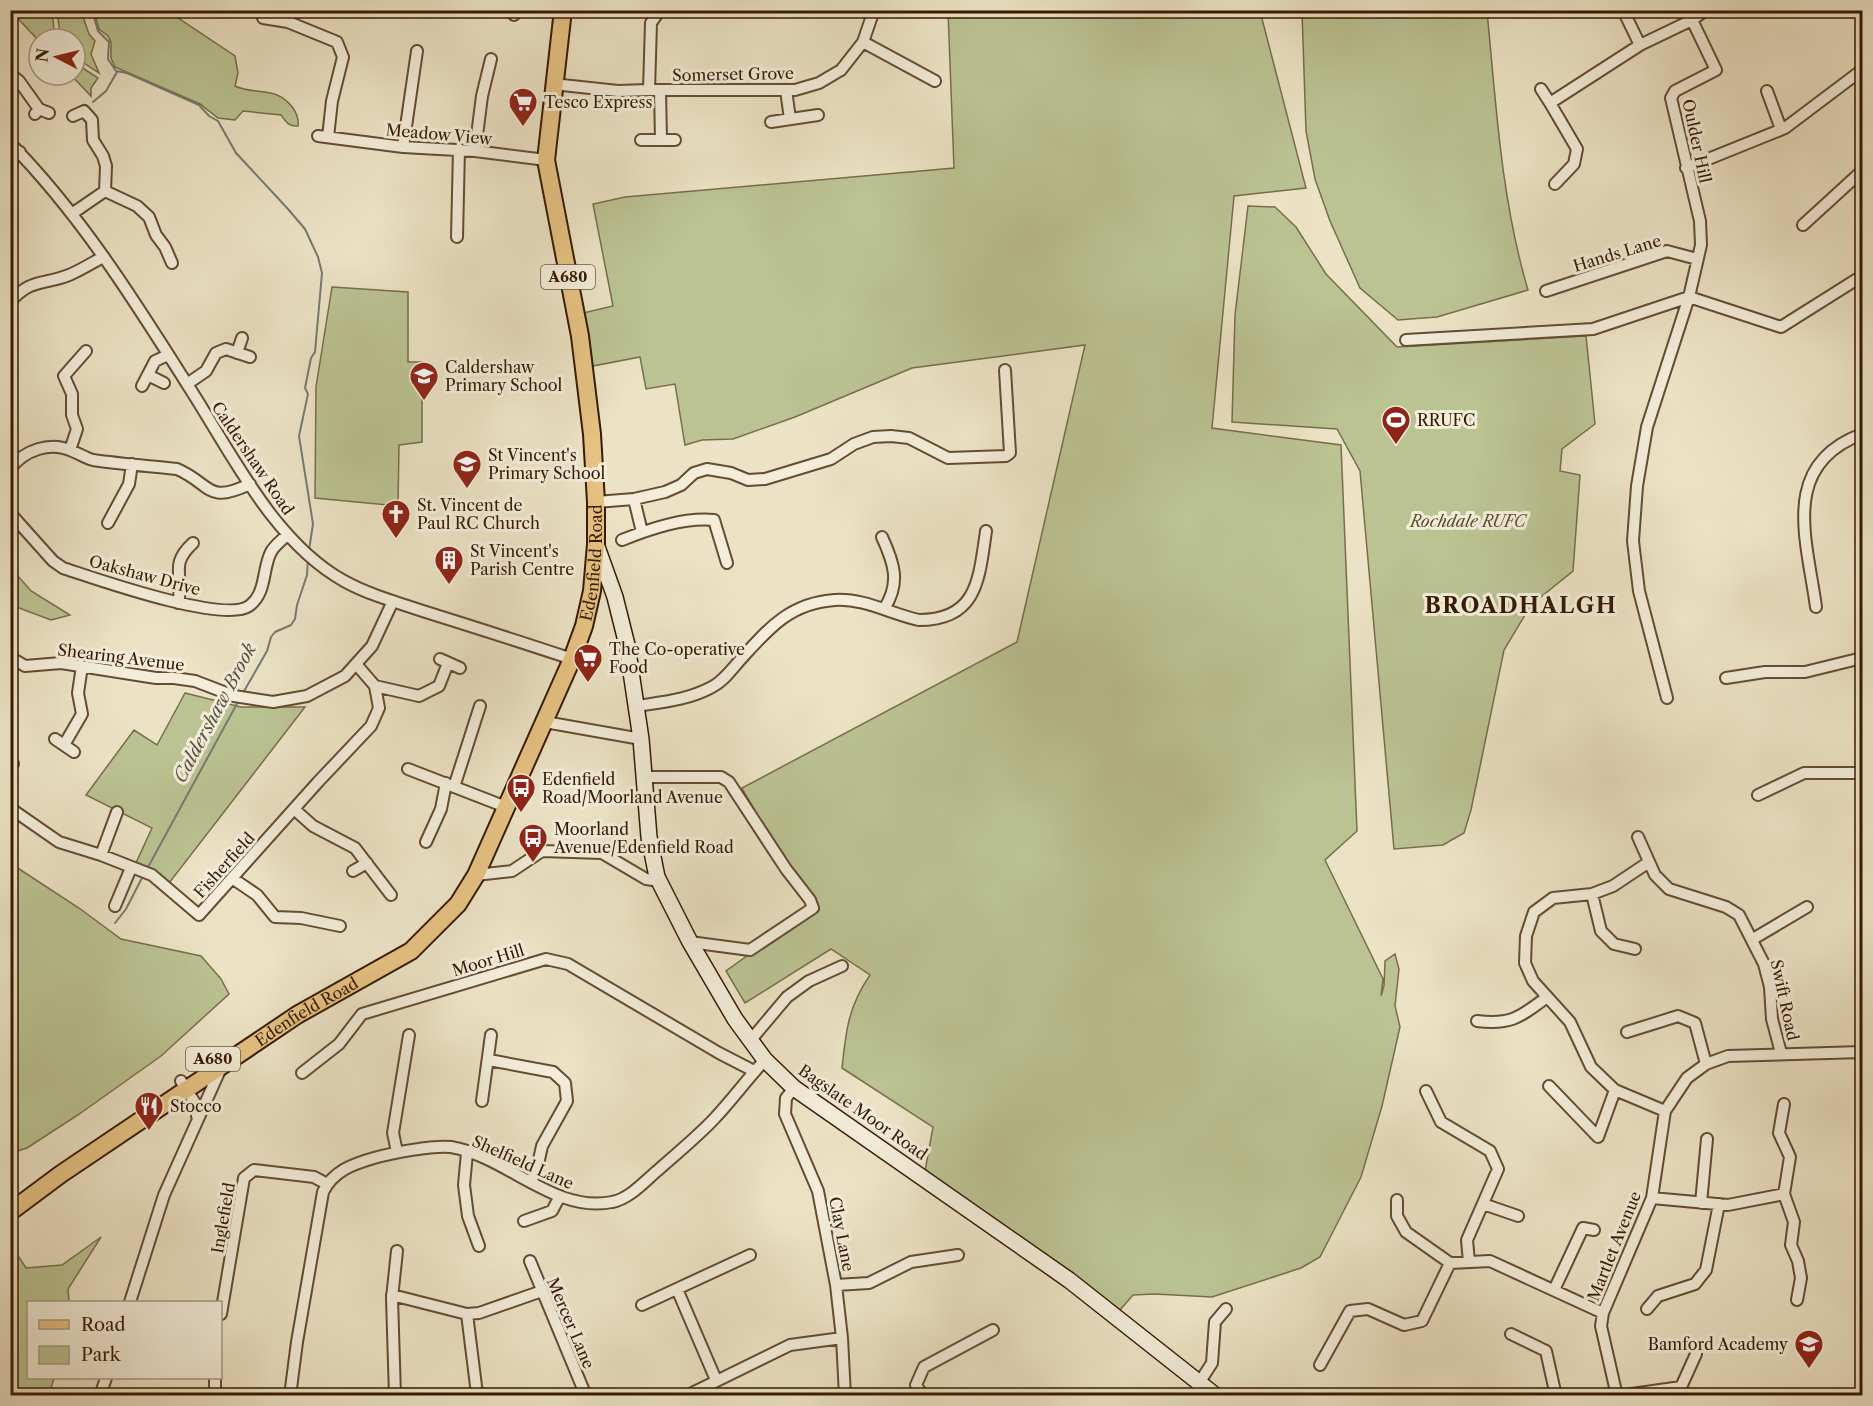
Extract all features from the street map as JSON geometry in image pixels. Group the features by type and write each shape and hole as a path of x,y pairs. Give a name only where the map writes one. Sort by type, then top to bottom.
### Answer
{"main road":[{"name":"Edenfield Road","path":"10,1200 55,1166 184,1085 221,1068 403,942 427,936 458,904 476,876 572,659 584,626 592,591 596,544 596,502 592,434 580,336 546,160 562,10"},
{"name":"Edenfield Road","path":"10,1212 291,1007 334,988"}],"street":[{"path":"655,90 651,23 660,10"},
{"name":"Somerset Grove","path":"553,84 618,92 786,90 819,83 841,70 863,42 874,10"},
{"path":"1623,10 1640,45"},
{"path":"1550,102 1640,45 1692,20 1706,10"},
{"name":"Meadow View","path":"263,18 288,22 337,42 343,57 323,137 403,147 475,150 546,160"},
{"name":"Oulder Hill","path":"1667,698 1639,591 1632,541 1637,486 1647,427 1689,297 1701,245 1700,221 1671,98 1675,91 1716,70 1692,20"},
{"path":"863,42 935,81"},
{"path":"403,147 417,51"},
{"path":"475,150 482,96 491,59"},
{"path":"1686,168 1781,129 1863,70"},
{"path":"10,74 19,81 41,112"},
{"path":"1541,89 1577,148 1574,164 1555,184"},
{"name":"Somerset Grove","path":"655,90 661,140"},
{"path":"786,90 790,119"},
{"path":"1767,91 1781,129"},
{"path":"74,116 84,111 93,120 93,140 104,156 106,166 105,191"},
{"path":"771,122 818,115"},
{"path":"641,140 675,140"},
{"name":"Caldershaw Road","path":"10,143 72,213 103,256 250,484 287,535 303,550 344,582 393,601 572,659"},
{"path":"457,237 459,149"},
{"path":"10,160 20,152"},
{"path":"1803,225 1863,171"},
{"path":"72,213 105,191"},
{"path":"105,191 137,206 149,217 172,263"},
{"name":"Hands Lane","path":"1546,291 1667,251 1697,259"},
{"path":"10,302 30,285 68,276 103,256"},
{"path":"1406,340 1593,329 1689,297 1781,327 1863,276"},
{"path":"237,353 242,338"},
{"path":"187,384 206,371 216,353 226,350 250,357"},
{"path":"70,450 77,429 72,415 72,394 59,376 86,351"},
{"path":"142,386 155,361 168,355"},
{"path":"596,502 633,499 665,492 681,485 694,473 707,469 731,473 748,480 765,479 831,459 854,444 873,437 909,438 948,458 1006,456 1010,453 1010,446 1005,370"},
{"path":"148,375 164,383"},
{"path":"1816,607 1803,521 1806,490 1819,463 1834,449 1863,434"},
{"path":"12,464 32,451 44,447 70,450 91,459 177,470 188,474 203,487 221,494 231,493 250,484"},
{"path":"108,523 111,508 129,484 132,464"},
{"path":"633,499 642,532"},
{"name":"Oakshaw Drive","path":"10,513 53,561 63,568 178,603 228,610 248,607 259,594 271,552 287,535"},
{"path":"622,540 642,532 698,519 714,520 727,563"},
{"path":"637,705 676,700 713,687 726,677 769,628 782,617 816,604 836,600 859,602 908,618 929,620 951,615 971,598 978,583 986,531"},
{"path":"882,537 893,561 894,569 892,590 884,609"},
{"path":"178,603 181,591 178,563 180,556 193,543"},
{"name":"Bagslate Moor Road","path":"596,544 627,645 641,739 649,837 657,877 690,942 750,1041 794,1088 1069,1280 1216,1395"},
{"path":"592,591 613,595"},
{"name":"Shearing Avenue","path":"10,657 25,666 61,663 156,678 195,681 234,696 273,702 307,696 345,676 372,646 393,601"},
{"path":"1726,678 1765,672 1805,672 1863,658"},
{"path":"356,664 375,686 419,696 438,686 444,661 460,668"},
{"path":"74,752 60,742 82,714 78,693 82,666"},
{"name":"Fisherfield","path":"10,808 59,842 152,875 199,915 371,726 379,708 375,686"},
{"path":"426,842 480,706"},
{"path":"545,722 641,739"},
{"path":"408,769 506,807"},
{"path":"1758,795 1804,773 1863,773"},
{"path":"644,777 721,777 729,782 786,869 810,900 813,908 750,950 690,942"},
{"path":"294,809 313,826 356,848 391,895"},
{"path":"101,855 117,812"},
{"name":"Swift Road","path":"1638,837 1655,875 1669,889 1726,907 1739,915 1764,964 1772,1019 1781,1053"},
{"path":"476,876 512,871 542,851 602,853 646,879 653,880 657,877"},
{"path":"1649,862 1614,886 1592,894 1553,898 1534,912 1526,936 1525,963 1533,981 1570,1022 1591,1067 1615,1090 1665,1111"},
{"path":"353,871 367,863"},
{"path":"115,898 135,869"},
{"path":"232,878 257,895 275,917 301,918 340,926"},
{"path":"1592,894 1601,931 1614,944 1635,949"},
{"path":"1753,939 1807,907"},
{"name":"Moor Hill","path":"302,1073 339,1044 362,1014 546,958 568,964 719,1053 754,1071"},
{"path":"750,1041 786,997 809,981 842,966"},
{"path":"1477,1021 1499,1024 1520,1017 1547,997"},
{"path":"1627,1032 1678,1016 1695,1023 1706,1064"},
{"path":"397,1152 393,1133 409,1035"},
{"path":"482,1101 491,1035"},
{"name":"Martlet Avenue","path":"1617,1395 1601,1326 1603,1313 1652,1198 1665,1111 1687,1078 1706,1064 1728,1056 1863,1052"},
{"name":"Shelfield Lane","path":"327,1184 340,1171 357,1162 397,1152 450,1147 531,1181 569,1201 588,1204 615,1202 637,1189 714,1119 765,1059"},
{"path":"489,1060 553,1072 565,1083 567,1101 543,1146 531,1181"},
{"path":"130,1301 164,1195 221,1068"},
{"path":"184,1085 197,1106 197,1119"},
{"path":"1549,1086 1607,1144"},
{"name":"Clay Lane","path":"794,1088 786,1098 785,1114 818,1191 836,1285 845,1395"},
{"path":"1598,1137 1615,1090"},
{"path":"1426,1091 1441,1122 1491,1151 1498,1168 1467,1240 1469,1262"},
{"path":"1784,1104 1779,1133 1790,1157 1784,1194 1794,1222 1791,1245 1801,1278 1797,1300"},
{"path":"1701,1203 1707,1139"},
{"path":"467,1153 464,1185 468,1216 479,1246"},
{"name":"Inglefield","path":"222,1308 244,1178 254,1170 314,1177 327,1184"},
{"path":"290,1395 309,1270 323,1192 327,1184"},
{"path":"1652,1198 1728,1205 1784,1194"},
{"path":"524,1221 552,1211 560,1196"},
{"path":"1397,1200 1396,1216 1406,1232 1450,1263 1490,1261 1603,1313"},
{"path":"1483,1204 1518,1216"},
{"path":"1647,1310 1658,1296 1695,1284 1706,1270 1719,1204"},
{"path":"1554,1290 1583,1228 1594,1230"},
{"path":"395,1395 392,1295 397,1251"},
{"path":"642,1305 750,1255"},
{"path":"836,1285 869,1283 911,1262 958,1255"},
{"name":"Mercer Lane","path":"530,1262 586,1395"},
{"path":"1320,1365 1350,1311 1368,1309 1404,1325 1422,1321 1450,1263"},
{"path":"677,1289 716,1380"},
{"path":"392,1295 467,1314 479,1313 542,1291"},
{"path":"1199,1383 1212,1363 1215,1322 1226,1309"},
{"path":"467,1314 477,1394"},
{"path":"923,1395 916,1385 924,1367 993,1330"},
{"path":"1511,1334 1546,1351 1552,1395"},
{"path":"686,1395 790,1344 842,1338"},
{"path":"1617,1395 1681,1387 1696,1354"},
{"path":"100,1395 105,1379"},
{"path":"215,1379 215,1395"}],"green space":[{"path":"11,11 48,11 53,20 54,27 27,28"},
{"path":"53,11 81,11 87,27 59,27"},
{"path":"94,11 163,11 178,18 235,56 238,73 235,86 280,96 294,110 298,126 290,125 281,115 243,111 235,120 218,118 200,104 115,67 111,58 111,42 108,36 99,29"},
{"path":"948,11 1260,11 1306,188 1234,196 1212,428 1341,445 1357,831 1325,860 1383,979 1381,996 1384,986 1385,961 1395,954 1399,969 1395,1006 1400,1027 1382,1106 1361,1177 1320,1257 1301,1268 1212,1297 1133,1295 1120,1310 925,1171 933,1127 842,1068 847,1031 853,1009 870,975 831,949 745,1003 726,971 816,906 787,866 742,788 1017,642 1085,345 912,368 795,417 733,439 702,440 685,445 675,384 646,389 640,357 593,366 583,313 613,306 593,204 625,197 954,168"},
{"path":"1302,11 1438,11 1443,13 1445,11 1487,11 1497,116 1511,221 1528,290 1437,317 1398,320 1360,288 1330,221 1315,179 1306,131"},
{"path":"87,28 95,41 91,54 99,73 87,65"},
{"path":"87,71 98,78 91,88 91,96 82,87 87,87"},
{"name":"Rochdale RUFC","path":"1248,206 1275,207 1296,227 1326,274 1397,347 1586,336 1595,424 1562,449 1560,471 1580,475 1573,571 1531,605 1504,650 1471,810 1464,833 1443,845 1394,849 1360,471 1337,429 1232,422 1235,315"},
{"path":"332,287 408,292 408,362 422,362 422,442 399,445 398,506 315,498 316,387"},
{"path":"10,567 31,591 70,615 51,620 11,605"},
{"path":"185,693 241,707 305,707 166,887 135,865 152,828 86,795 134,730 157,745"},
{"path":"10,863 79,908 121,939 201,956 221,979 229,994 161,1056 27,1148 11,1153"},
{"path":"101,1237 68,1289 69,1301 27,1301 27,1379 54,1379 49,1395 11,1395 11,1245 26,1268 62,1265"}],"waterway":[{"name":"Caldershaw Brook","path":"92,10 98,31 109,42 108,59 116,71 127,73 199,105 209,116 218,121 236,153 305,229 318,257 322,273 315,352 311,358 305,388 308,394 299,436 313,524 309,550"},
{"path":"93,102 106,91 117,72"},
{"name":"Caldershaw Brook","path":"243,693 267,651 271,637 275,632 291,625 295,619 307,575 308,558"},
{"name":"Caldershaw Brook","path":"147,869 239,700"},
{"name":"Caldershaw Brook","path":"115,923 126,909 143,876"}],"place":[{"name":"Tesco Express","path":"523,128"},
{"name":"Caldershaw Primary School","path":"424,402"},
{"name":"RRUFC","path":"1396,446"},
{"name":"St Vincent's Primary School","path":"467,490"},
{"name":"St. Vincent de Paul RC Church","path":"396,540"},
{"name":"St Vincent's Parish Centre","path":"449,586"},
{"name":"The Co-operative Food","path":"588,684"},
{"name":"Edenfield Road/Moorland Avenue","path":"521,814"},
{"name":"Moorland Avenue/Edenfield Road","path":"533,864"},
{"name":"Stocco","path":"149,1132"},
{"name":"Bamford Academy","path":"1809,1370"}],"district":[{"name":"BROADHALGH","path":"1521,605"}]}
